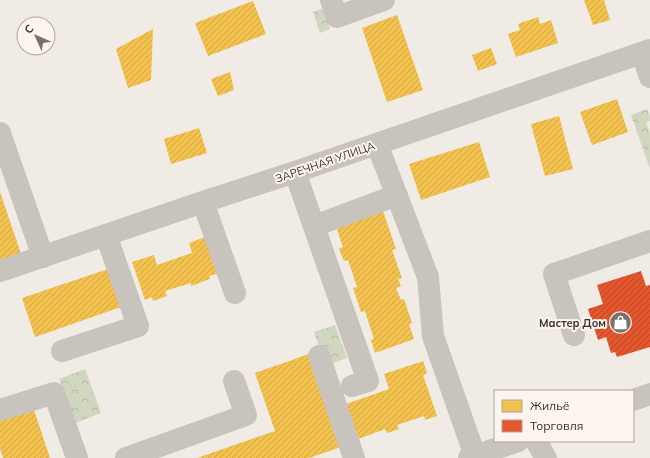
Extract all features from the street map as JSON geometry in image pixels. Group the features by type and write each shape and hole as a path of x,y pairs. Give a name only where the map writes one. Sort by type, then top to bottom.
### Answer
{"street":[{"path":"331,0 337,17 384,0"},
{"path":"646,52 650,77"},
{"name":"ЗАРЕЧНАЯ УЛИЦА","path":"0,271 296,172 646,52"},
{"path":"0,133 43,257"},
{"path":"377,144 428,277 433,336 472,457 515,442"},
{"path":"296,172 368,380 352,386"},
{"path":"314,226 397,195"},
{"path":"203,202 235,293"},
{"path":"62,352 138,326 106,235"},
{"path":"574,334 554,274 650,241"},
{"path":"319,356 354,458"},
{"path":"126,458 246,415 234,381"},
{"path":"0,410 54,393 77,458"},
{"path":"634,400 650,394"},
{"path":"537,442 546,458"}],"green space":[{"path":"324,8 330,29 320,33 313,12"},
{"path":"647,109 650,117 650,121 646,122 650,133 650,169 631,115"},
{"path":"335,325 347,358 326,366 314,332"},
{"path":"85,369 101,413 76,423 59,379"}],"building: Жильё":[{"path":"584,0 604,0 610,20 593,25"},
{"path":"253,1 266,34 208,56 195,23"},
{"path":"397,15 423,90 387,102 362,28"},
{"path":"538,17 540,24 551,20 558,43 516,57 508,34 520,30 518,24"},
{"path":"153,29 151,80 128,88 116,49"},
{"path":"491,48 497,64 478,71 472,55"},
{"path":"230,72 234,90 218,96 211,79"},
{"path":"617,99 628,132 592,145 580,112"},
{"path":"559,116 573,169 545,176 531,124"},
{"path":"199,128 207,153 171,164 164,139"},
{"path":"479,142 490,177 421,200 409,164"},
{"path":"0,192 21,254 0,261"},
{"path":"383,211 396,249 392,250 402,278 398,279 401,286 396,288 401,300 404,299 412,323 409,324 414,339 375,353 371,340 374,339 365,311 361,312 353,288 357,287 348,260 344,261 339,249 343,247 336,227"},
{"path":"208,236 220,273 209,276 210,279 191,286 191,283 165,291 167,296 153,301 152,297 145,300 132,262 154,255 157,265 192,253 189,243"},
{"path":"108,269 121,307 35,337 22,298"},
{"path":"309,354 341,447 309,458 197,458 275,431 255,373"},
{"path":"423,361 427,373 423,375 437,416 425,420 424,416 397,425 399,429 387,433 385,429 358,439 346,404 389,389 384,374"},
{"path":"34,410 50,458 3,458 0,448 0,421"}],"building: Торговля":[{"name":"Мастер Дом","path":"641,271 646,286 650,285 650,347 617,357 615,352 611,353 606,337 598,340 588,309 603,304 597,285"}],"place":[{"name":"Мастер Дом","path":"621,323"}]}
